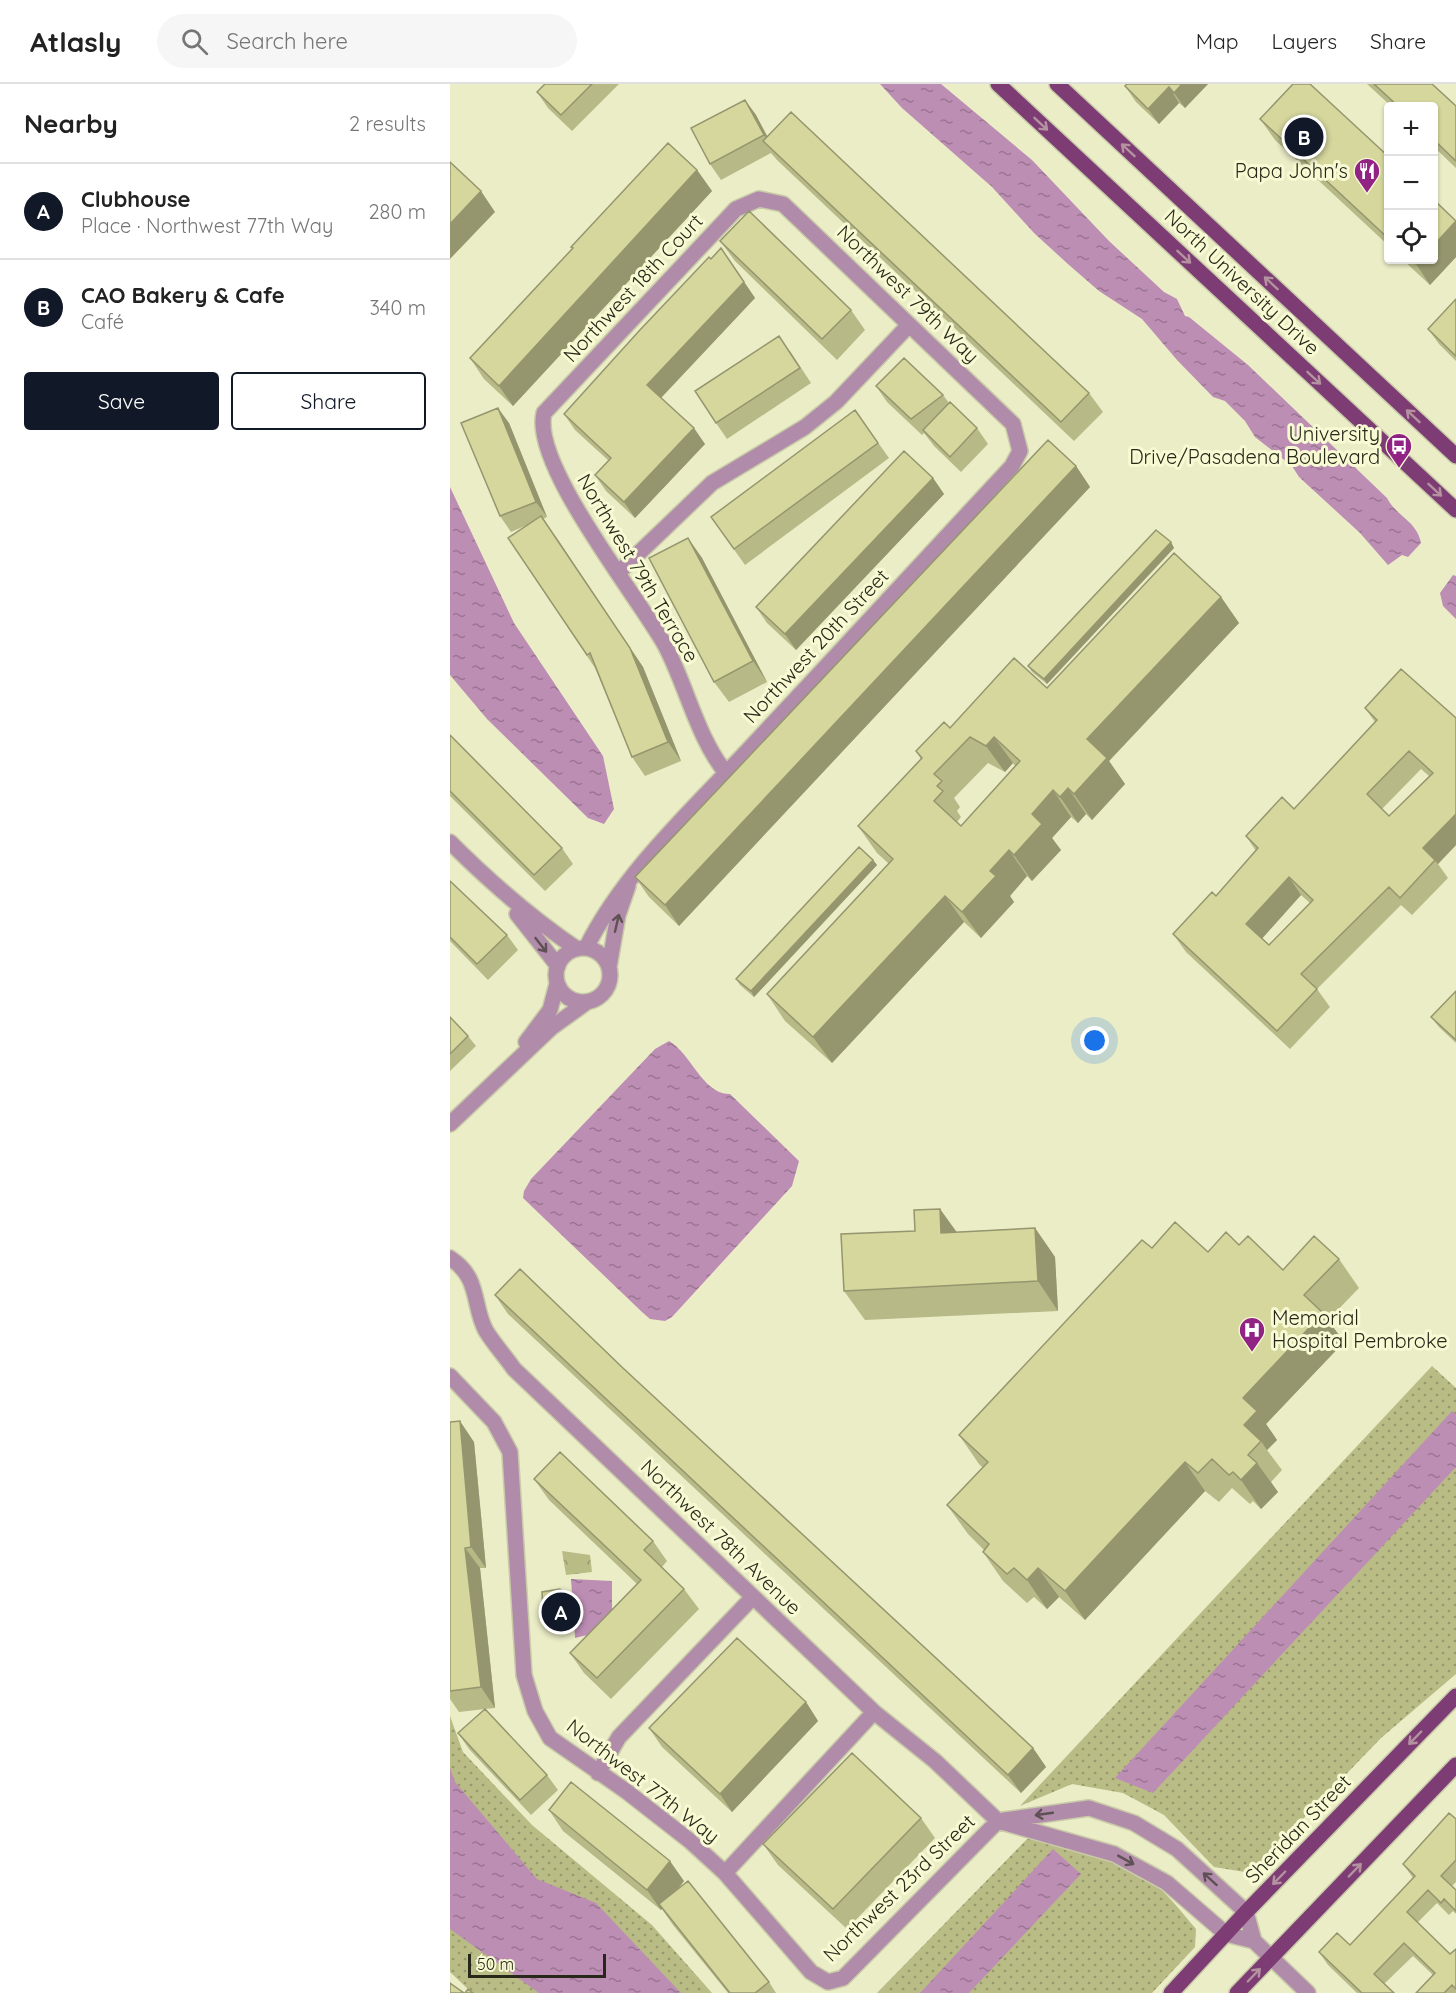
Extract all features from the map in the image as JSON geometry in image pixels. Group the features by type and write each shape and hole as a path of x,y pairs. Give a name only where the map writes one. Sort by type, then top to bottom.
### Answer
{"main road":[{"name":"North University Drive","path":"998,84 1456,510"},
{"name":"North University Drive","path":"1057,84 1456,456"},
{"name":"Sheridan Street","path":"1172,1993 1246,1912 1456,1696"},
{"path":"1237,1993 1456,1765"}],"street":[{"name":"Northwest 79th Way","path":"759,199 783,204 1013,424 1018,435"},
{"name":"Northwest 18th Court","path":"544,413 736,209 759,199"},
{"path":"619,572 712,483 805,427 836,402 909,325"},
{"name":"Northwest 79th Terrace","path":"544,413 541,425 567,495 665,646 690,699 712,755 726,773"},
{"name":"Northwest 20th Street","path":"581,948 612,900 726,773 1012,466 1020,451 1018,435"},
{"path":"450,842 499,891 547,930 581,948 601,955 609,967 610,977 604,993 587,1002 551,1028 502,1077 451,1120"},
{"name":"Northwest 20th Street","path":"609,967 618,915 630,880"},
{"path":"499,891 558,966"},
{"path":"502,1077 550,1010 557,984 558,966 562,958 581,948"},
{"path":"557,984 569,999 587,1002"},
{"name":"Northwest 78th Avenue","path":"450,1258 461,1265 478,1297 485,1329 514,1369 874,1712 935,1761 998,1821 1114,1854 1167,1882 1226,1934 1254,1941 1308,1993"},
{"name":"Northwest 77th Way","path":"450,1376 494,1422 510,1452 524,1675 535,1711 550,1737 672,1827 725,1873 811,1972 828,1982"},
{"path":"598,1773 619,1737 753,1597"},
{"path":"725,1873 874,1712"},
{"path":"998,1821 1089,1808 1134,1823 1178,1849 1246,1912 1254,1941"},
{"name":"Northwest 23rd Street","path":"828,1982 843,1978 998,1821"}],"green space":[{"path":"1432,1366 1456,1388 1456,1674 1381,1738 1251,1873 1214,1867 1164,1815 1123,1793 1072,1784 1020,1806"},
{"path":"562,1551 590,1555 592,1572 566,1575"},
{"path":"450,1716 463,1752 532,1825 652,1925 712,1993 472,1993 450,1972"},
{"path":"1030,1836 1100,1855 1148,1878 1170,1898 1196,1929 1195,1947 1152,1993 877,1993"}],"water":[{"path":"880,84 941,84 1032,160 1109,241 1164,292 1177,299 1185,316 1248,365 1387,498 1415,529 1421,543 1408,557 1402,555 1388,565 1360,533 1299,477 1292,466 1255,437 1245,421 1225,401 1213,397 1142,319 1099,291 1069,265 1034,233 992,187 902,108"},
{"path":"450,487 514,623 603,756 614,809 604,824 588,818 487,719 450,675"},
{"path":"1453,575 1456,576 1456,619 1443,606 1440,593"},
{"path":"669,1041 684,1054 704,1081 720,1092 730,1094 799,1161 792,1186 672,1317 665,1321 650,1319 523,1198 531,1179 655,1049"},
{"path":"1452,1411 1456,1415 1456,1467 1153,1793 1115,1778"},
{"path":"571,1579 612,1581 612,1629 575,1638"},
{"path":"450,1768 455,1782 537,1879 596,1903 681,1993 539,1993 450,1929"},
{"path":"1053,1849 1081,1874 969,1993 920,1993"}],"building":[{"path":"545,84 592,84 561,115 537,92"},
{"path":"1127,84 1182,84 1174,93 1169,87 1148,109 1125,86"},
{"path":"1293,84 1310,84 1384,152 1384,234 1260,119"},
{"path":"1374,84 1432,84 1456,106 1456,161 1438,144 1438,102 1394,102"},
{"path":"745,100 764,135 710,164 691,128"},
{"path":"791,112 1089,393 1061,422 763,141"},
{"path":"668,143 697,170 499,386 470,358"},
{"path":"450,162 481,191 450,224"},
{"path":"1438,204 1456,221 1438,241"},
{"path":"749,211 851,310 822,339 720,241"},
{"path":"721,248 744,282 647,385 694,428 624,502 595,475 611,458 564,414 639,331 709,257 711,259"},
{"path":"1456,299 1456,356 1428,329"},
{"path":"779,336 800,368 716,423 695,391"},
{"path":"904,358 943,395 911,419 876,386"},
{"path":"950,402 977,428 950,457 923,430"},
{"path":"498,408 536,502 500,516 461,423"},
{"path":"855,410 878,443 734,549 711,517"},
{"path":"1048,440 1076,466 665,905 635,877"},
{"path":"904,451 933,478 785,634 756,607"},
{"path":"541,516 630,648 668,742 632,757 590,653 587,655 508,538"},
{"path":"1156,530 1171,542 1044,679 1028,666"},
{"path":"688,538 753,661 714,682 649,558"},
{"path":"1174,553 1221,597 1087,739 1107,758 1074,794 1068,788 1060,797 1053,790 1032,814 1042,824 1014,855 1009,850 990,871 996,876 962,912 945,896 813,1037 767,994 893,859 858,826 922,758 916,751 944,722 950,728 1014,658 1047,688","holes":["970,737 986,746 994,737 1020,761 961,826 934,801 943,791 937,786 942,781 934,774"]},
{"path":"1401,669 1456,718 1456,814 1423,848 1435,860 1400,898 1389,887 1301,974 1317,989 1277,1031 1173,934 1212,892 1216,896 1258,848 1246,836 1282,797 1294,809 1377,720 1365,708","holes":["1409,751 1433,773 1389,816 1367,794","1289,877 1313,900 1269,945 1246,924"]},
{"path":"450,735 562,848 534,875 450,791"},
{"path":"859,847 873,860 751,991 736,979"},
{"path":"450,881 507,935 477,964 450,937"},
{"path":"1456,991 1456,1040 1431,1017"},
{"path":"450,1017 468,1036 450,1054"},
{"path":"940,1209 941,1233 1035,1228 1038,1281 844,1291 841,1234 915,1231 914,1210"},
{"name":"Memorial Hospital Pembroke","path":"1175,1222 1208,1252 1226,1232 1239,1245 1248,1236 1283,1270 1314,1236 1339,1259 1304,1295 1323,1313 1243,1398 1257,1411 1244,1425 1261,1441 1248,1455 1257,1463 1241,1480 1233,1472 1229,1475 1212,1459 1198,1473 1185,1462 1065,1591 1038,1568 1027,1580 1014,1568 1007,1574 983,1552 989,1544 947,1505 988,1462 959,1435 1142,1240 1152,1248"},
{"path":"520,1269 624,1369 1033,1748 1008,1775 495,1295"},
{"path":"460,1421 471,1547 465,1548 481,1687 450,1691 450,1422"},
{"path":"560,1452 653,1541 644,1550 684,1589 597,1678 570,1653 641,1580 534,1479"},
{"path":"560,1589 563,1591 565,1610 548,1619 547,1613 543,1613 542,1592"},
{"path":"737,1638 806,1702 720,1794 649,1728"},
{"path":"485,1709 547,1775 520,1800 458,1733"},
{"path":"852,1753 921,1818 833,1909 763,1844"},
{"path":"571,1782 670,1861 647,1890 549,1810"},
{"path":"1449,1813 1456,1819 1456,1860 1441,1876 1456,1890 1456,1911 1444,1899 1441,1903 1428,1890 1407,1912 1450,1954 1456,1949 1456,1989 1452,1985 1444,1993 1416,1993 1435,1973 1404,1943 1374,1974 1394,1993 1362,1993 1319,1952 1337,1933 1350,1945 1415,1876 1403,1864"},
{"path":"688,1881 769,1982 755,1993 730,1993 659,1904"},
{"path":"450,1983 464,1993 450,1993"}],"place":[{"name":"CAO Bakery & Cafe","path":"1304,137"},
{"name":"Papa John's","path":"1367,194"},
{"name":"University Drive/Pasadena Boulevard","path":"1399,469"},
{"name":"Memorial Hospital Pembroke","path":"1252,1353"},
{"name":"Clubhouse","path":"561,1612"}]}
